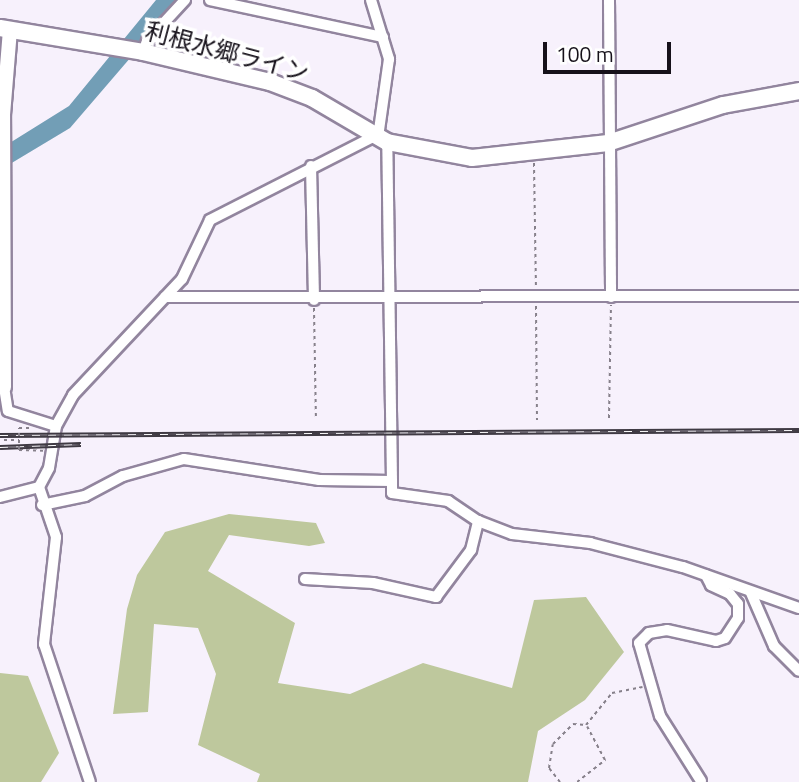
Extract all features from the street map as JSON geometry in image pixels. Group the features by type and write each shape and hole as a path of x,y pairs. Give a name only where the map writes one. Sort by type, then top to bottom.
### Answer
{"highway":[{"name":"利根水郷ライン","path":"5,29 140,52 291,88 380,139 484,159 608,143 723,106 799,91"}],"main road":[{"path":"2,387 6,172 5,29"}],"street":[{"path":"140,52 185,0"},
{"path":"210,0 383,37"},
{"path":"371,0 383,37 388,75 380,139 390,299 392,493 448,501 478,521 512,534 590,543 706,575 799,608"},
{"path":"609,0 611,297"},
{"path":"90,782 44,644 57,555 57,537 42,505 39,487 52,451 56,426 88,375 165,297 189,268 200,233 210,220 311,166 380,139"},
{"path":"311,166 314,300"},
{"path":"165,297 314,300 799,296"},
{"path":"2,387 8,411 56,426"},
{"path":"42,505 85,496 122,476 184,459 319,480 392,481"},
{"path":"0,497 39,487"},
{"path":"305,579 373,583 436,597 471,550 478,521"},
{"path":"701,781 660,716 639,643 649,633 680,632 716,641 725,638 738,618 738,604 730,594 711,585 706,575"},
{"path":"751,593 774,646 799,671"}],"path":[{"path":"610,418 611,297"},
{"path":"314,300 316,419"},
{"path":"19,428 19,450 52,451"},
{"path":"4,440 19,440"},
{"path":"586,724 612,693 650,685"},
{"path":"560,782 550,768 553,744 573,724 586,724"},
{"path":"577,782 605,760 586,724"}],"green space":[{"path":"229,514 316,523 325,543 309,546 229,535 208,571 295,623 278,683 350,694 423,663 512,688 534,600 586,597 624,652 585,700 538,731 528,782 257,782 260,774 198,745 216,674 198,628 154,624 148,712 113,714 127,609 137,575 165,532"},
{"path":"0,673 28,676 59,753 41,782 0,782"}],"water":[{"path":"156,0 180,0 70,128 0,170 0,149 69,106"}],"railway":[{"path":"0,435 799,430"},
{"path":"0,447 81,444"}]}
